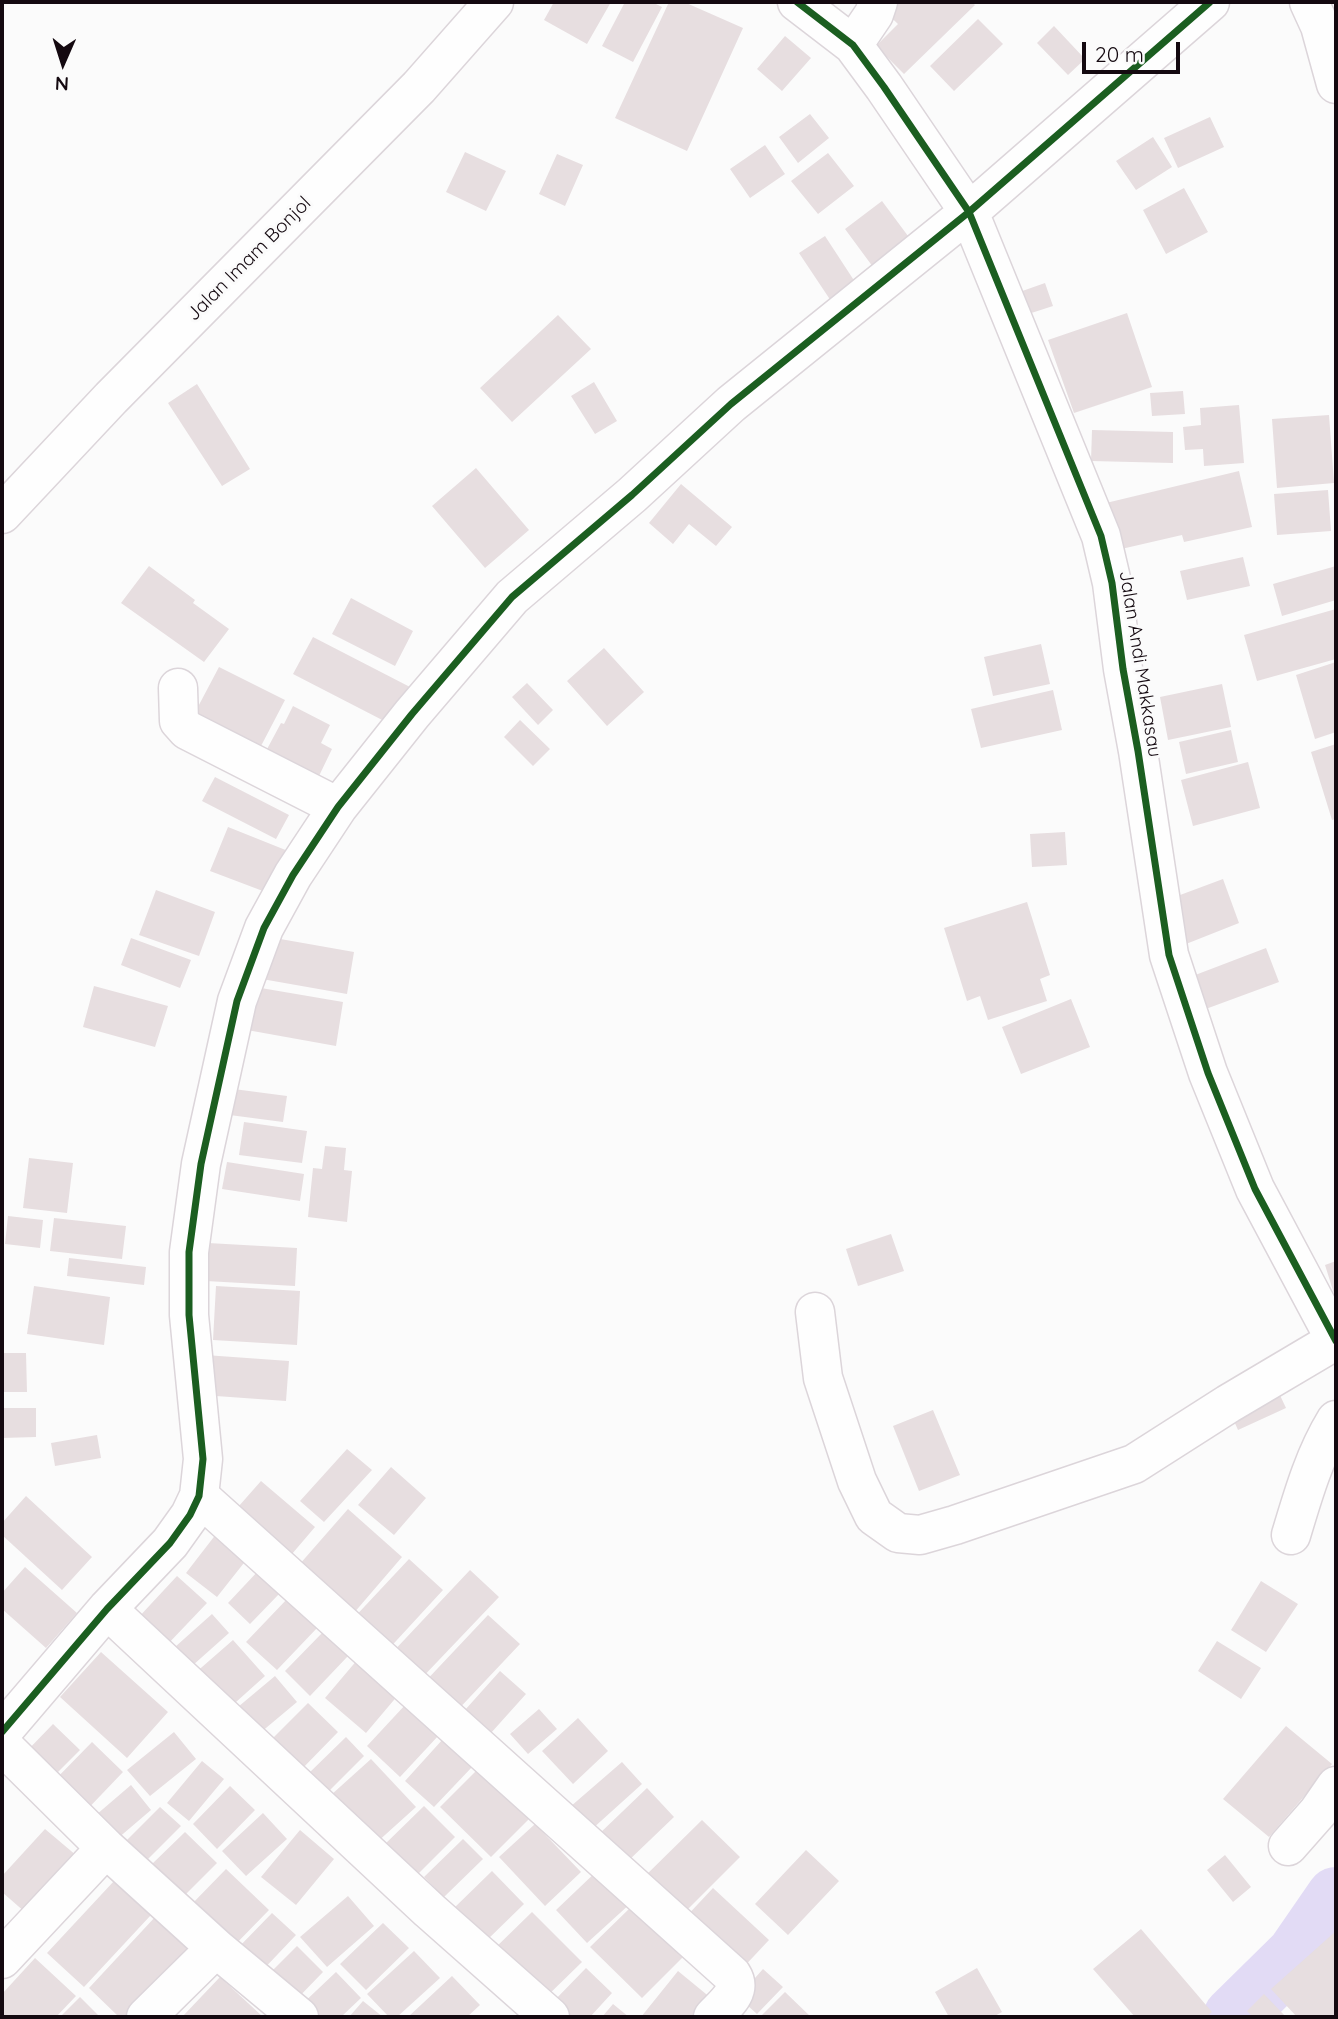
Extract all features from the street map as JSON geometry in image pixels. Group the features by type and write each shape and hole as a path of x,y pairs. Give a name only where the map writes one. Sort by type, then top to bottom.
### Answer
{"street":[{"name":"Jalan Imam Bonjol","path":"2,514 111,398 419,87 494,2"},
{"name":"Jalan Andi Makkasau","path":"797,2 853,45 969,212 1101,536 1112,583 1123,669 1169,955 1208,1073 1255,1189 1336,1341"},
{"path":"853,45 874,14 878,2"},
{"path":"2,1732 107,1609 170,1543 190,1515 199,1496 203,1459 189,1303 189,1252 201,1164 237,1001 264,928 293,875 338,807 412,714 512,597 632,495 731,404 969,212 1210,2"},
{"path":"1309,2 1320,26 1336,84"},
{"path":"178,688 179,721 187,730 338,807"},
{"path":"815,1312 823,1378 856,1481 874,1516 898,1533 920,1535 1134,1464 1228,1404 1336,1341"},
{"path":"1291,1535 1307,1484 1325,1439 1336,1420"},
{"path":"199,1496 732,1975 736,1984 734,1993 713,2017"},
{"path":"107,1609 429,1910 550,2017"},
{"path":"2,1745 106,1848 216,1948 299,2017"},
{"path":"1288,1846 1318,1812 1336,1786"},
{"path":"2,1959 106,1848"},
{"path":"146,2017 216,1948"}],"building":[{"path":"554,2 611,2 587,44 544,20"},
{"path":"625,2 652,2 662,7 633,62 602,46"},
{"path":"669,2 684,2 743,28 687,151 615,118"},
{"path":"886,2 972,2 975,5 904,74 876,46 898,24 880,7"},
{"path":"978,19 1003,44 954,91 930,66"},
{"path":"1054,26 1085,59 1068,75 1037,43"},
{"path":"785,36 811,58 782,91 757,69"},
{"path":"810,114 829,138 798,163 779,137"},
{"path":"1210,117 1224,147 1178,168 1164,138"},
{"path":"1153,137 1172,167 1136,190 1116,161"},
{"path":"765,145 785,174 750,198 730,169"},
{"path":"465,152 506,171 486,211 446,192"},
{"path":"828,153 854,186 818,214 791,181"},
{"path":"557,154 583,165 565,206 539,194"},
{"path":"1184,188 1208,232 1166,254 1143,210"},
{"path":"882,201 911,240 873,267 845,229"},
{"path":"825,236 857,285 831,301 799,253"},
{"path":"1045,283 1053,306 1019,317 1011,295"},
{"path":"1127,313 1152,387 1074,413 1048,340"},
{"path":"558,315 591,349 512,422 480,388"},
{"path":"594,382 617,421 595,434 571,396"},
{"path":"197,384 250,469 222,486 168,403"},
{"path":"1183,391 1185,414 1152,416 1150,393"},
{"path":"1239,405 1244,463 1204,466 1203,449 1185,450 1183,427 1201,425 1200,408"},
{"path":"1329,415 1334,483 1277,488 1272,419"},
{"path":"1092,430 1173,432 1173,463 1091,461"},
{"path":"476,468 529,530 485,568 432,506"},
{"path":"1239,471 1252,527 1184,542 1182,535 1117,550 1106,503"},
{"path":"681,484 732,527 716,546 689,524 673,544 649,523"},
{"path":"1328,490 1331,531 1277,535 1274,494"},
{"path":"1243,557 1250,586 1187,600 1180,571"},
{"path":"149,566 229,629 204,662 121,603"},
{"path":"1336,566 1336,600 1282,616 1273,584"},
{"path":"351,598 413,631 395,666 332,634"},
{"path":"1336,609 1336,659 1257,681 1244,635"},
{"path":"313,637 410,687 390,724 293,674"},
{"path":"1041,644 1050,684 993,696 984,657"},
{"path":"604,648 644,692 607,726 567,681"},
{"path":"1336,662 1336,732 1315,739 1296,675"},
{"path":"219,667 285,700 261,746 191,720"},
{"path":"527,683 553,710 538,725 512,697"},
{"path":"1222,684 1231,727 1168,740 1160,697"},
{"path":"1053,690 1062,730 981,748 971,709"},
{"path":"293,706 330,725 321,743 332,749 318,778 266,751"},
{"path":"520,720 550,749 533,766 504,737"},
{"path":"1231,730 1238,762 1186,774 1179,742"},
{"path":"1336,744 1336,819 1332,820 1311,752"},
{"path":"1248,762 1260,808 1193,826 1181,780"},
{"path":"215,777 289,815 276,839 202,801"},
{"path":"228,827 293,853 276,896 210,871"},
{"path":"1065,832 1067,865 1032,867 1030,834"},
{"path":"1223,879 1239,923 1181,946 1164,901"},
{"path":"156,890 215,912 199,956 139,935"},
{"path":"1027,902 1050,975 1040,979 1047,1001 988,1020 980,996 967,1001 944,928"},
{"path":"269,937 354,952 347,994 262,979"},
{"path":"131,938 191,960 180,988 121,965"},
{"path":"1266,948 1279,982 1203,1010 1190,977"},
{"path":"94,986 168,1006 155,1047 83,1027"},
{"path":"255,987 343,1002 336,1046 247,1030"},
{"path":"1071,999 1090,1047 1021,1074 1002,1027"},
{"path":"226,1088 287,1096 283,1122 222,1114"},
{"path":"244,1122 307,1131 302,1163 239,1155"},
{"path":"325,1146 346,1148 344,1170 352,1171 347,1222 308,1217 313,1168 322,1169"},
{"path":"29,1158 73,1163 67,1213 23,1208"},
{"path":"227,1162 304,1174 300,1201 222,1189"},
{"path":"8,1216 43,1220 40,1248 5,1244"},
{"path":"54,1218 126,1226 122,1259 50,1251"},
{"path":"891,1234 904,1271 858,1286 846,1249"},
{"path":"208,1243 297,1248 295,1286 206,1281"},
{"path":"69,1258 146,1267 144,1285 67,1276"},
{"path":"1336,1261 1336,1300 1325,1265"},
{"path":"34,1286 110,1297 104,1345 27,1334"},
{"path":"216,1286 300,1291 297,1345 213,1340"},
{"path":"2,1353 26,1353 27,1392 2,1392"},
{"path":"205,1355 289,1361 286,1401 202,1395"},
{"path":"1278,1391 1286,1408 1238,1430 1230,1412"},
{"path":"2,1408 36,1408 36,1437 2,1438"},
{"path":"933,1410 960,1475 919,1491 893,1426"},
{"path":"97,1435 101,1458 55,1466 51,1443"},
{"path":"347,1449 372,1470 324,1522 300,1501"},
{"path":"391,1467 426,1498 394,1535 358,1505"},
{"path":"261,1481 315,1527 286,1561 231,1515"},
{"path":"26,1496 92,1557 62,1590 2,1535 2,1523"},
{"path":"348,1509 402,1557 347,1621 292,1573"},
{"path":"220,1529 251,1554 217,1597 186,1573"},
{"path":"409,1559 443,1590 385,1653 350,1622"},
{"path":"25,1567 77,1613 46,1648 2,1609 2,1593"},
{"path":"259,1570 281,1592 250,1624 228,1603"},
{"path":"470,1570 499,1597 418,1682 389,1656"},
{"path":"177,1576 207,1603 166,1646 137,1619"},
{"path":"1261,1581 1298,1604 1266,1652 1231,1630"},
{"path":"288,1598 318,1627 277,1670 246,1642"},
{"path":"212,1614 229,1633 192,1666 175,1647"},
{"path":"488,1615 520,1644 453,1715 421,1686"},
{"path":"323,1632 348,1656 310,1696 285,1671"},
{"path":"233,1640 265,1676 226,1711 194,1674"},
{"path":"1217,1641 1261,1668 1241,1699 1198,1671"},
{"path":"101,1652 168,1712 127,1758 60,1697"},
{"path":"358,1659 399,1694 366,1733 325,1698"},
{"path":"500,1671 526,1694 482,1743 456,1720"},
{"path":"275,1676 297,1702 254,1738 232,1712"},
{"path":"308,1703 338,1732 299,1772 268,1743"},
{"path":"406,1704 439,1735 400,1777 367,1746"},
{"path":"539,1709 557,1729 528,1754 510,1734"},
{"path":"578,1718 608,1751 573,1784 542,1751"},
{"path":"53,1724 80,1750 49,1781 23,1755"},
{"path":"1286,1726 1332,1764 1269,1837 1223,1799"},
{"path":"174,1732 196,1759 150,1796 127,1770"},
{"path":"346,1737 364,1756 325,1795 307,1775"},
{"path":"443,1739 473,1766 434,1807 405,1781"},
{"path":"92,1742 123,1772 80,1817 49,1786"},
{"path":"371,1759 416,1807 375,1844 331,1795"},
{"path":"202,1761 224,1779 189,1821 167,1803"},
{"path":"622,1762 642,1784 591,1830 570,1807"},
{"path":"481,1766 532,1816 491,1857 440,1807"},
{"path":"131,1785 151,1810 110,1845 89,1821"},
{"path":"230,1786 255,1810 217,1849 193,1824"},
{"path":"647,1788 674,1817 626,1863 598,1835"},
{"path":"424,1806 455,1837 414,1878 382,1847"},
{"path":"160,1807 181,1826 136,1871 116,1851"},
{"path":"263,1813 287,1839 246,1876 222,1851"},
{"path":"702,1820 740,1857 679,1918 641,1880"},
{"path":"535,1824 581,1872 545,1906 499,1857"},
{"path":"45,1829 77,1856 26,1913 2,1892 2,1876"},
{"path":"300,1830 334,1859 296,1905 261,1877"},
{"path":"185,1832 217,1863 183,1897 151,1865"},
{"path":"463,1839 483,1859 444,1897 424,1877"},
{"path":"806,1850 839,1881 788,1935 755,1904"},
{"path":"1225,1855 1251,1887 1233,1902 1207,1870"},
{"path":"226,1869 269,1910 231,1949 189,1907"},
{"path":"599,1869 631,1903 587,1943 556,1910"},
{"path":"492,1871 524,1904 484,1943 452,1910"},
{"path":"114,1881 151,1915 84,1987 47,1953"},
{"path":"713,1888 769,1940 739,1972 683,1920"},
{"path":"348,1896 374,1926 327,1967 300,1937"},
{"path":"632,1906 683,1957 642,1998 590,1947"},
{"path":"532,1912 582,1962 541,2002 491,1952"},
{"path":"272,1913 296,1935 259,1974 235,1951"},
{"path":"156,1916 199,1956 142,2017 119,2017 89,1988"},
{"path":"383,1923 409,1948 366,1990 340,1964"},
{"path":"1141,1929 1212,2012 1206,2017 1135,2017 1093,1969"},
{"path":"1336,1931 1336,2017 1297,2017 1271,1989"},
{"path":"297,1946 323,1972 293,2003 266,1977"},
{"path":"414,1951 440,1978 397,2017 389,2017 367,1994"},
{"path":"35,1958 76,1996 56,2017 2,2017 2,1994"},
{"path":"586,1968 612,1993 590,2017 565,2017 551,2004"},
{"path":"977,1968 1002,2012 993,2017 949,2017 935,1992"},
{"path":"763,1969 783,1987 757,2014 738,1997"},
{"path":"678,1971 717,2003 706,2017 641,2017"},
{"path":"336,1972 361,1998 341,2017 307,2017 298,2008"},
{"path":"452,1976 480,2005 467,2017 408,2017"},
{"path":"220,1977 262,2016 182,2017"},
{"path":"785,1992 811,2017 760,2017"},
{"path":"1264,1994 1286,2017 1253,2017 1247,2011"},
{"path":"80,1997 100,2017 60,2017"},
{"path":"363,2001 383,2017 349,2017"},
{"path":"613,2004 629,2017 602,2017"}],"waterway":[{"path":"1233,2017 1296,1955 1336,1897"}],"cycle path":[{"path":"797,2 853,45 969,212 1101,536 1112,583 1123,669 1169,955 1208,1073 1255,1189 1336,1341"},
{"path":"2,1732 107,1609 170,1543 190,1515 199,1496 203,1459 189,1315 189,1252 201,1164 237,1001 264,928 293,875 338,807 412,714 512,597 632,495 731,404 969,212 1210,2"}]}
